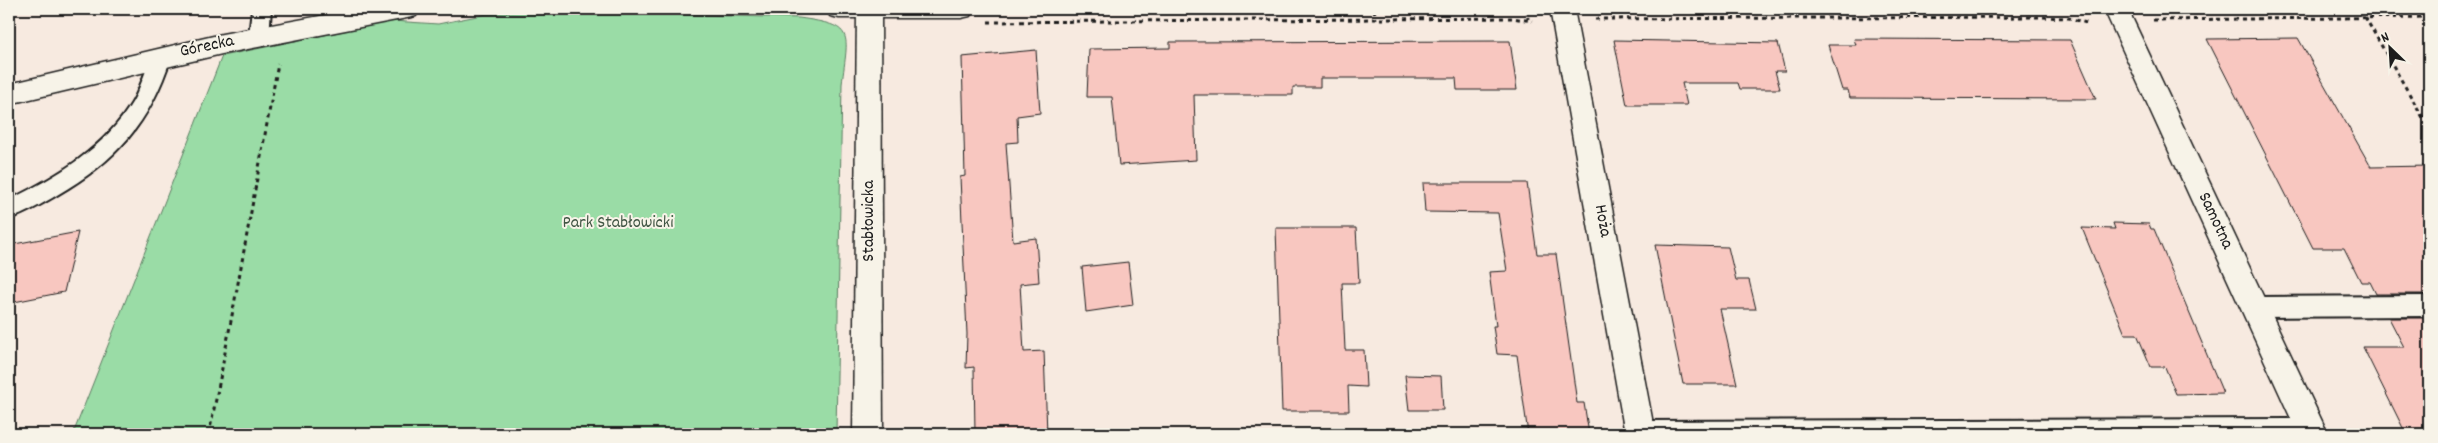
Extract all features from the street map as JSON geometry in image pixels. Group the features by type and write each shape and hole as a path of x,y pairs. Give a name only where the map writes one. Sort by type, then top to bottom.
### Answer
{"street":[{"name":"Górecka","path":"9,94 259,36 407,9"},
{"path":"839,9 962,9"},
{"name":"Stabłowicka","path":"868,434 869,9"},
{"name":"Samotna","path":"2116,9 2312,432"},
{"name":"Hoża","path":"1563,14 1639,433"}],"lane":[{"path":"259,36 261,9"},
{"path":"9,210 74,174 124,130 130,124 151,88 162,57"},
{"path":"2255,307 2429,306"},
{"path":"1639,433 2312,432"}],"path":[{"path":"1374,9 1376,19"},
{"path":"1527,9 1528,19"},
{"path":"1532,21 1563,14 2041,17 2069,18 2093,26"},
{"path":"2154,18 2429,17"},
{"path":"2365,18 2429,128"},
{"path":"982,22 1528,19 1538,24"},
{"path":"209,434 238,293 251,208 284,32"}],"green space":[{"name":"Park Stabłowicki","path":"539,10 799,18 831,24 844,34 846,53 842,84 836,434 73,434 222,56 392,21 438,24 487,14"}],"building":[{"path":"2298,38 2371,167 2429,166 2429,294 2376,294 2370,282 2361,282 2344,248 2313,248 2207,39"},
{"path":"1854,39 2070,40 2096,99 1850,98 1848,90 1842,90 1828,45 1856,45"},
{"path":"1614,40 1778,43 1785,71 1775,71 1780,89 1740,89 1738,83 1682,83 1687,105 1627,105"},
{"path":"1510,41 1517,90 1457,90 1456,78 1320,78 1320,87 1293,87 1293,95 1194,95 1196,160 1119,165 1112,97 1087,97 1089,49 1170,48 1170,42"},
{"path":"1036,50 1040,113 1017,116 1018,142 1006,143 1013,241 1036,238 1039,282 1020,284 1024,352 1044,351 1047,434 975,434 974,367 966,368 967,334 960,177 965,176 962,57"},
{"path":"1423,183 1527,183 1537,254 1556,254 1577,403 1584,403 1589,434 1528,434 1517,355 1497,354 1493,326 1496,326 1489,272 1507,271 1498,213 1425,212"},
{"path":"2113,223 2149,224 2151,229 2154,229 2223,393 2176,394 2165,367 2151,367 2137,334 2125,334 2082,228 2115,229"},
{"path":"1276,228 1356,228 1359,283 1342,283 1345,350 1364,350 1366,387 1348,386 1349,411 1282,411"},
{"path":"78,232 64,292 9,303 9,245"},
{"path":"1655,245 1728,247 1736,280 1749,280 1756,309 1720,309 1737,384 1683,384"},
{"path":"1128,262 1133,305 1086,312 1082,267"},
{"path":"2389,318 2429,318 2429,434 2406,434 2363,347 2404,347"},
{"path":"1405,375 1441,376 1443,410 1409,410"}]}
